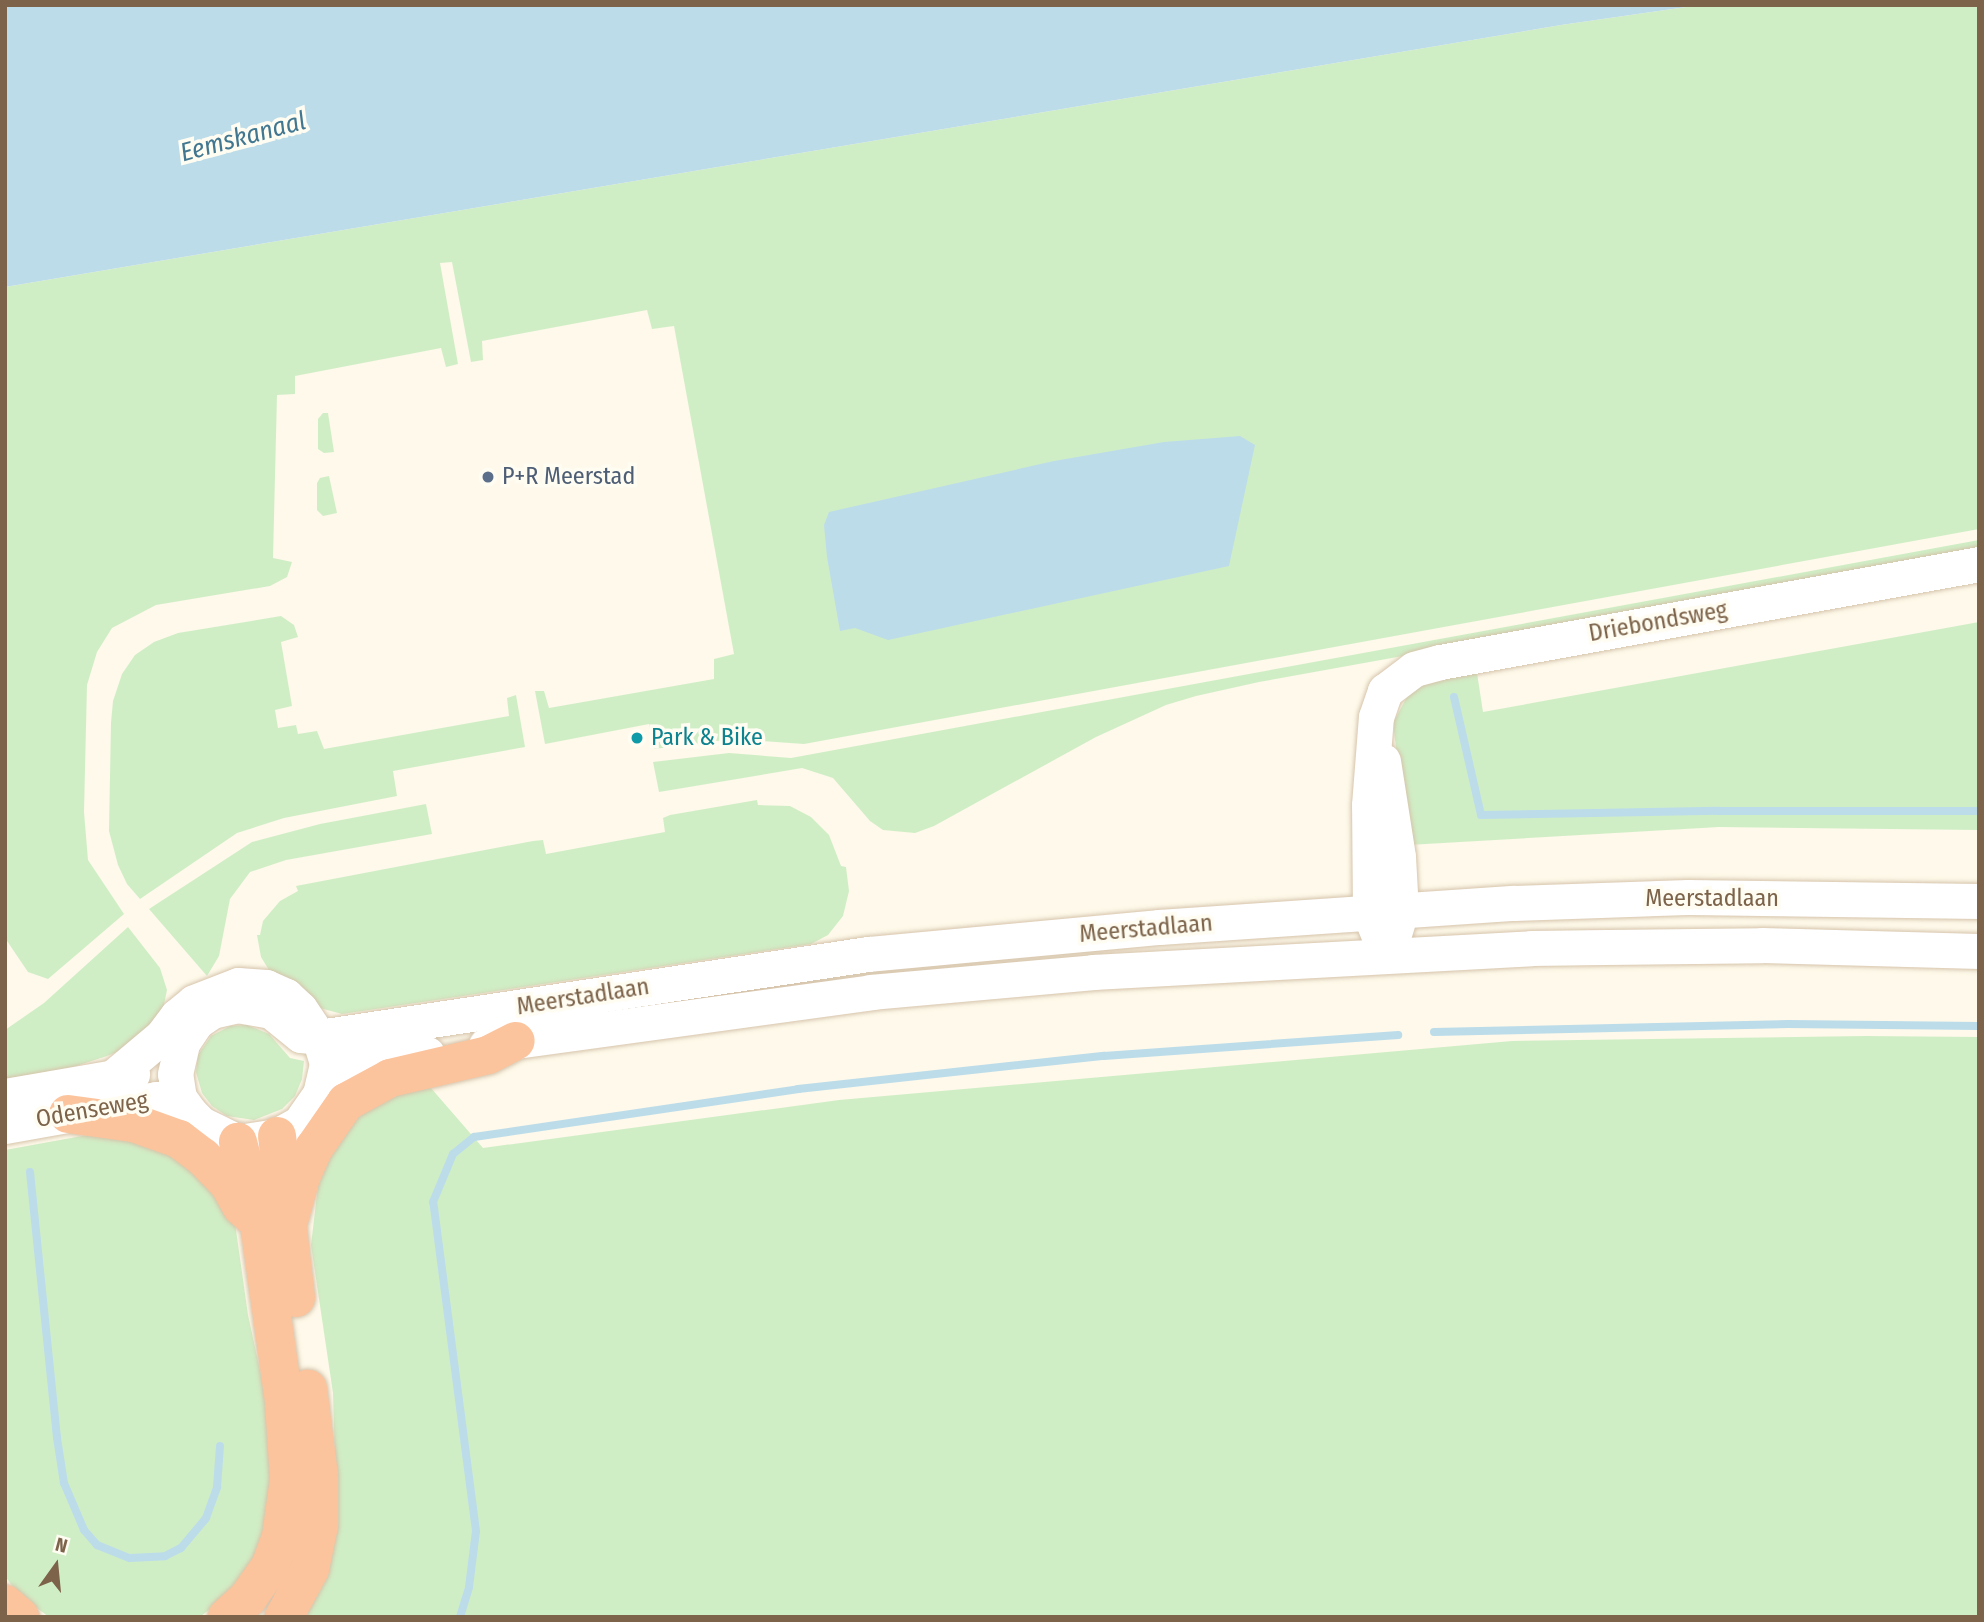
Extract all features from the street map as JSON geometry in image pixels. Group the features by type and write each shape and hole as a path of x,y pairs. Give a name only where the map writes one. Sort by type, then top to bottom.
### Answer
{"highway":[{"path":"273,1224 301,1177 314,1148 346,1102 390,1078 488,1055 516,1041"},
{"path":"68,1114 134,1123 179,1139 229,1184 242,1206 273,1224"},
{"path":"227,1617 248,1598 270,1567 281,1536 289,1479 273,1224 277,1136"},
{"path":"238,1142 273,1224 319,1476 319,1525 310,1569 284,1617"},
{"path":"5,1604 20,1617"}],"main road":[{"name":"Driebondsweg","path":"1388,956 1385,912 1368,805 1379,704 1385,691 1414,669 1440,662 1979,564"},
{"name":"Meerstadlaan","path":"319,1037 868,954 1159,927 1514,902 1688,897 1979,901"},
{"name":"Meerstadlaan","path":"326,1076 351,1066 871,992 1093,972 1531,948 1762,945 1979,951"},
{"path":"238,985 266,987 286,996 319,1037 326,1055 326,1076 320,1094 300,1123 277,1136 238,1142 201,1124 179,1098 169,1049 177,1016 194,1002 238,985"},
{"name":"Odenseweg","path":"5,1096 111,1079 169,1049"},
{"name":"Odenseweg","path":"5,1126 179,1098"}],"green space":[{"path":"1700,5 1979,5 1979,529 804,744 732,739 654,749 649,724 545,744 535,691 544,691 549,708 714,679 714,659 734,654 674,326 652,329 647,310 482,341 483,360 471,362 452,262 440,263 458,364 446,367 441,348 295,376 295,394 277,395 273,558 292,562 287,577 270,586 156,605 112,628 97,652 87,685 84,812 88,860 124,914 48,979 28,972 5,938 5,287 1561,25"},
{"path":"323,413 328,413 334,452 324,453 318,449 318,419"},
{"path":"329,476 337,513 323,516 317,510 317,483 320,478"},
{"path":"1979,540 1979,552 1259,682 1196,696 1166,705 1096,737 934,826 915,833 883,830 870,821 833,778 802,768 659,792 653,762 729,753 791,758"},
{"path":"281,616 294,625 298,637 281,642 292,706 275,710 278,728 296,725 298,734 317,731 324,749 509,716 507,698 516,695 525,747 393,771 397,796 284,818 237,833 140,899 127,884 118,865 109,831 111,723 113,701 122,674 135,655 154,642 178,633"},
{"path":"1979,622 1979,830 1719,827 1408,845 1393,723 1408,695 1429,680 1477,673 1483,712"},
{"path":"757,800 758,805 790,806 811,817 829,835 841,866 846,867 849,891 843,916 828,935 811,944 342,1014 320,1008 272,975 261,957 257,935 260,935 263,921 280,901 298,891 296,886 533,841 543,840 546,854 665,832 663,818 670,815"},
{"path":"426,804 432,834 286,860 250,872 230,899 219,956 207,976 149,909 252,842 320,824"},
{"path":"128,927 160,968 167,990 162,1014 131,1046 107,1056 70,1068 5,1079 5,1030 44,1003"},
{"path":"247,1025 269,1034 290,1058 304,1061 302,1079 295,1096 282,1109 254,1120 227,1116 212,1106 202,1093 196,1072 198,1055 211,1036 230,1026"},
{"path":"1979,1037 1979,1617 296,1617 335,1461 333,1393 311,1245 318,1186 328,1156 364,1108 424,1080 483,1148 839,1100 1512,1041"},
{"path":"124,1133 186,1153 234,1216 248,1315 275,1440 279,1498 254,1561 229,1594 200,1617 49,1617 18,1594 5,1576 5,1150 82,1136"}],"water":[{"name":"Eemskanaal","path":"5,5 1700,5 1561,25 5,287"},
{"path":"1240,436 1255,445 1229,566 888,640 855,628 840,631 824,525 829,512 1054,461 1164,442"}],"waterway":[{"path":"1454,697 1481,815 1979,811"},
{"path":"1434,1032 1788,1024 1979,1026"},
{"path":"460,1617 469,1587 476,1531 433,1202 453,1154 474,1137 798,1089 1104,1056 1398,1035"},
{"path":"30,1172 57,1438 64,1483 84,1530 97,1545 130,1558 165,1556 181,1548 206,1518 217,1487 220,1446"}],"place":[{"name":"P+R Meerstad","path":"488,477"},
{"name":"Park & Bike","path":"637,738"}]}
